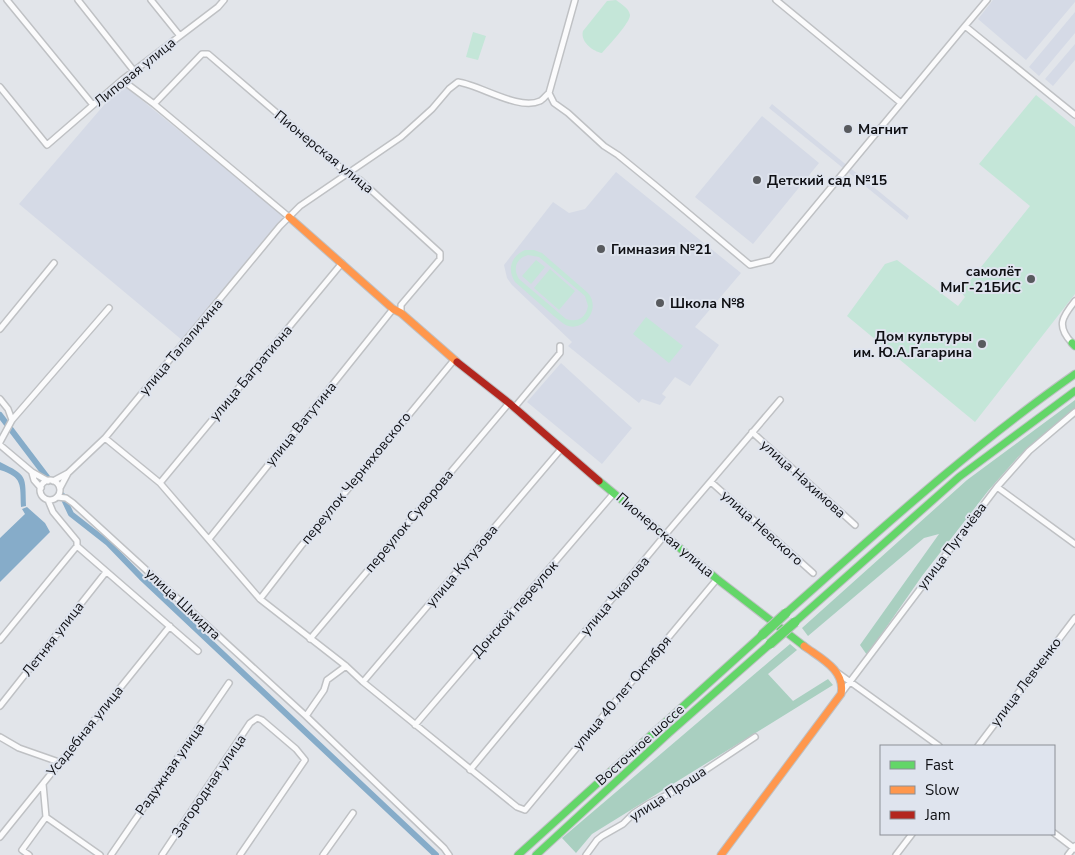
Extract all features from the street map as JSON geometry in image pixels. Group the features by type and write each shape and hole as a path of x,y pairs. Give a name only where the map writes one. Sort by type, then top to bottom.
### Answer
{"main road":[{"name":"Пионерская улица","path":"289,217 454,360 512,405 561,449 717,578 838,672"},
{"path":"1042,396 1054,382 1075,368"},
{"path":"1042,396 1075,374"},
{"name":"Восточное шоссе","path":"536,855 669,733 959,477 1075,392"},
{"name":"Восточное шоссе","path":"518,855 950,468 1042,396"},
{"path":"950,468 944,479 949,483 959,477"},
{"path":"838,672 843,684 843,692"},
{"name":"улица Пугачёва","path":"722,855 843,692"}],"street":[{"path":"7,0 93,105"},
{"path":"78,0 134,71"},
{"path":"151,0 180,36"},
{"name":"Липовая улица","path":"0,87 47,145 122,80 218,7 224,0"},
{"path":"575,0 549,93 554,103 750,265 771,260 986,0"},
{"path":"776,0 901,103"},
{"path":"965,26 1075,115"},
{"name":"Пионерская улица","path":"154,104 202,54 208,54 348,174 360,180 440,253 440,258 397,311"},
{"name":"Пионерская улица","path":"122,80 154,104 289,217"},
{"name":"улица Талалихина","path":"68,473 105,438 289,217 300,206 401,137 432,109 448,89 458,82 514,101 527,103 540,101 549,93"},
{"path":"0,329 54,264"},
{"name":"улица Багратиона","path":"160,483 342,264"},
{"path":"1074,344 1063,330 1062,322 1075,301"},
{"path":"60,488 32,472 0,443 12,420 109,308"},
{"name":"улица Ватутина","path":"209,539 397,311"},
{"name":"переулок Суворова","path":"310,639 512,405 560,353 560,346"},
{"name":"переулок Черняховского","path":"260,598 454,360"},
{"path":"0,399 8,409 12,420"},
{"name":"улица Чкалова","path":"470,770 780,400"},
{"name":"улица Пугачёва","path":"843,692 850,680 997,487 1029,451 1075,412"},
{"name":"улица Нахимова","path":"752,432 855,525"},
{"path":"105,438 160,483 260,598 346,666 470,770"},
{"name":"улица Кутузова","path":"363,682 561,449"},
{"path":"32,472 34,480 41,488 41,493 48,500 53,512 77,541 77,546 198,650"},
{"path":"41,488 43,484 68,473"},
{"path":"48,500 53,500 57,497 68,473"},
{"name":"улица Невского","path":"711,482 813,573"},
{"path":"997,487 1075,544"},
{"name":"Донской переулок","path":"415,725 614,492"},
{"name":"улица Шмидта","path":"57,497 66,498 72,503 306,716 444,848 449,855"},
{"path":"0,640 77,546"},
{"name":"Летняя улица","path":"0,706 106,572"},
{"name":"улица 40 лет Октября","path":"470,770 517,807 525,810 717,578"},
{"name":"улица Левченко","path":"979,745 1075,618"},
{"name":"Усадебная улица","path":"0,836 170,626"},
{"path":"306,716 324,690 328,680 346,666"},
{"name":"Пионерская улица","path":"838,672 938,745"},
{"name":"Радужная улица","path":"111,855 229,683"},
{"name":"Загородная улица","path":"162,855 250,723 258,718 296,749 305,760 240,855"},
{"path":"0,737 19,748 59,762"},
{"name":"улица Проша","path":"586,855 596,840 622,824 634,813 671,793 755,737"},
{"path":"29,855 22,850 46,817 43,784"},
{"path":"322,855 353,813"},
{"path":"46,817 100,855"},
{"path":"1055,834 1075,847 1068,855"},
{"path":"896,855 911,835"}],"shaded area":[{"path":"993,0 1075,0 1075,2 1026,60 978,19"},
{"path":"1075,12 1075,33 1039,76 1029,67"},
{"path":"1075,44 1075,60 1053,86 1045,79"},
{"path":"122,84 285,217 182,340 19,204"},
{"path":"772,104 909,216 907,220 769,108"},
{"name":"Детский сад №15","path":"762,116 819,163 753,244 695,197"},
{"path":"616,172 741,273 695,327 719,345 690,386 675,377 662,394 666,397 660,405 642,399 639,403 568,346 572,342 512,285 507,278 504,265 553,202 569,213 585,209"},
{"path":"561,363 632,428 602,464 527,402"}],"green space":[{"path":"616,0 628,10 629,19 623,29 602,53 598,52 585,42 583,31 607,1"},
{"path":"473,32 486,36 478,60 466,57"},
{"path":"1036,95 1075,127 1075,294 975,422 847,316 885,264 897,260 958,306 965,297 961,292 1030,206 979,164"},
{"path":"525,250 534,250 542,253 588,293 592,299 593,306 588,319 577,326 564,324 515,282 511,268 516,256","holes":["528,255 539,257 585,296 588,306 583,316 577,320 566,319 519,279 516,271 518,261"]},
{"path":"536,260 545,267 531,284 522,276"},
{"path":"550,269 575,291 559,310 534,288"},
{"path":"646,317 683,346 669,363 633,334"},
{"path":"1075,400 1075,410 1018,457 988,491 922,576 867,655 860,645 939,534 924,538 808,636 802,628 967,480"},
{"path":"790,644 797,650 768,674 793,701 828,679 833,685 592,834 576,853 562,838"}],"water":[{"path":"0,462 16,470 23,478 25,482 26,506 21,507 19,483 13,476 0,470"},
{"path":"27,507 45,523 50,532 0,582 0,538 25,514 22,509"}],"waterway":[{"path":"0,415 50,481"},
{"path":"62,495 71,514 108,543 141,577 436,855"}],"traffic: fast":[{"path":"1072,343 1075,346"},
{"path":"786,613 963,459 1075,374"},
{"path":"795,622 959,477 1075,391"},
{"path":"599,481 717,579 804,646"},
{"path":"762,635 786,613"},
{"path":"770,644 795,622"},
{"path":"518,855 762,635"},
{"path":"536,855 669,733 770,644"}],"traffic: slow":[{"path":"289,217 393,309 401,313 457,362"},
{"path":"721,855 841,694 842,686 836,671 804,646"}],"traffic: jam":[{"path":"457,362 509,403 599,481"}],"place":[{"name":"Магнит","path":"848,129"},
{"name":"Детский сад №15","path":"757,180"},
{"name":"Гимназия №21","path":"601,249"},
{"name":"самолёт МиГ-21БИС","path":"1031,279"},
{"name":"Школа №8","path":"660,303"},
{"name":"Дом культуры им. Ю.А.Гагарина","path":"982,344"}]}
